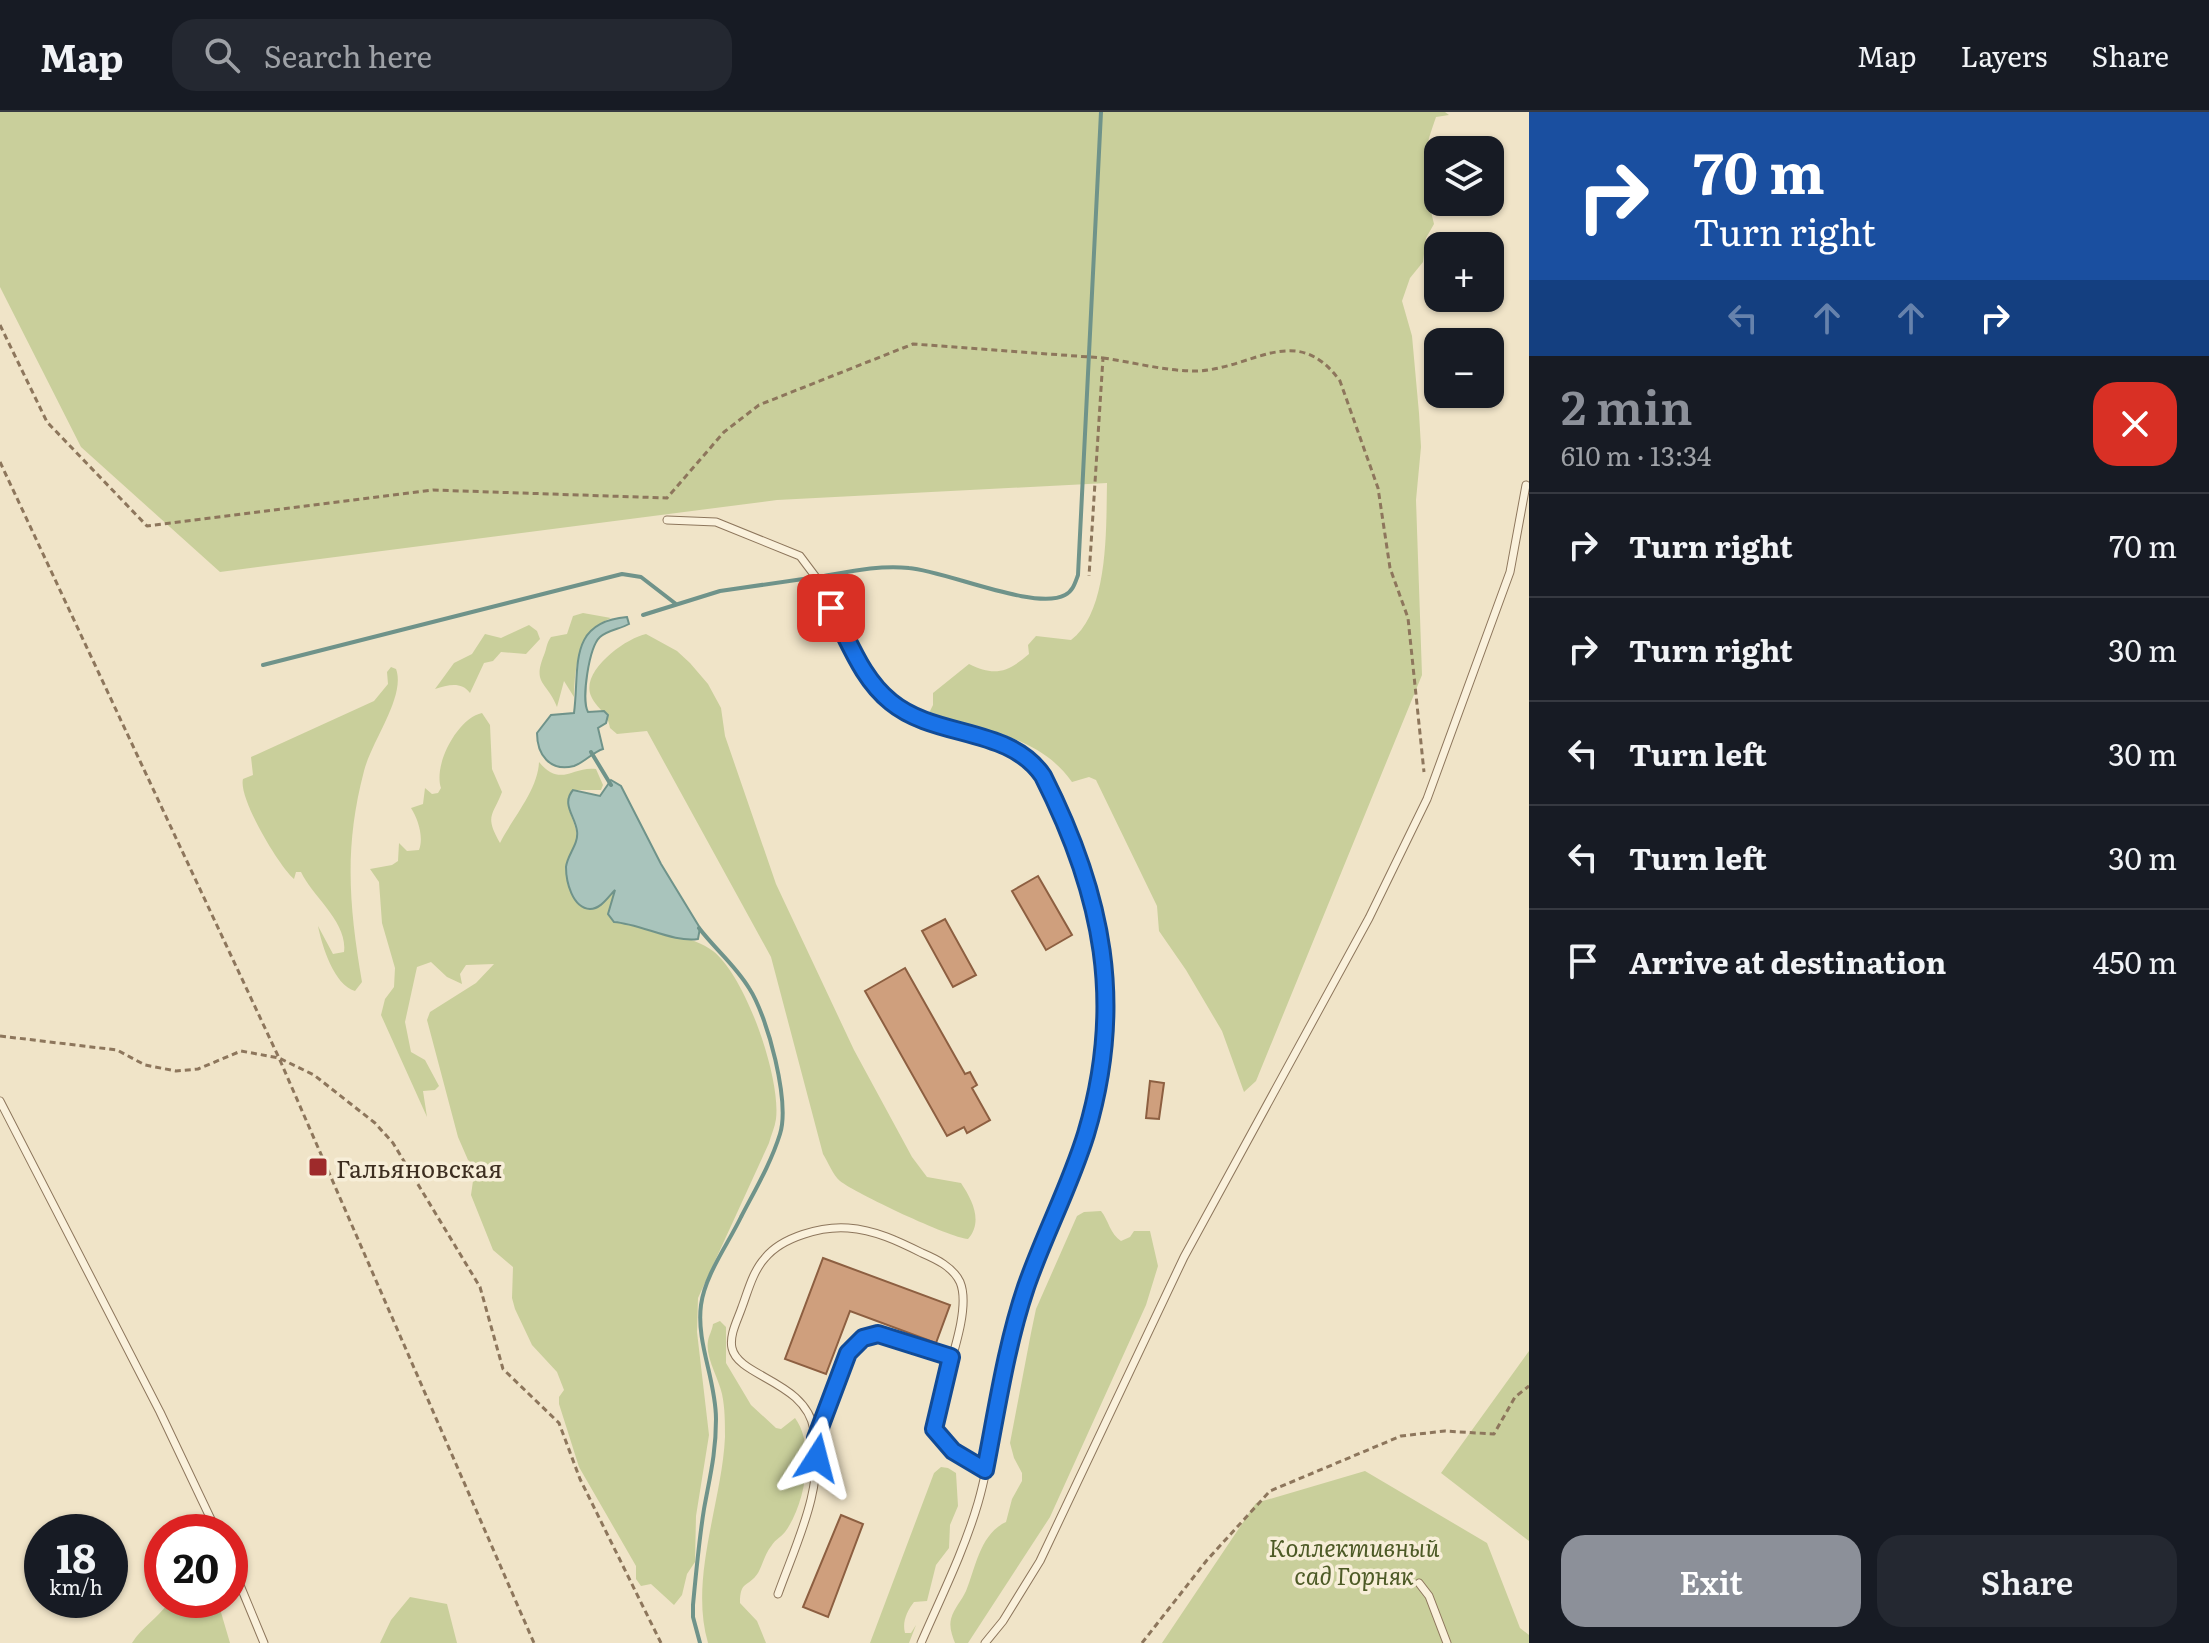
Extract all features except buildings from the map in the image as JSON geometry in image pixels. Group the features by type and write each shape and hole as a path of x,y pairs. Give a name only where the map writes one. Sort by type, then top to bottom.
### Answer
{"lane":[{"path":"985,1643 1003,1621 1040,1561 1184,1257 1369,918 1427,799 1510,572 1526,485"},
{"path":"667,520 716,522 800,556 812,569 852,650 876,689 908,714 1026,755 1043,776 1081,857 1095,905 1104,957 1105,1017 1101,1073 1077,1160 1019,1309 979,1501 963,1547 921,1643"},
{"path":"0,1101 160,1412 208,1514"},
{"path":"778,1594 812,1499 816,1478 816,1438 810,1415 802,1404 783,1386 744,1364 732,1348 731,1337 755,1272 776,1247 809,1233 846,1227 876,1232 940,1261 959,1280 964,1302 934,1429 953,1451 985,1470"},
{"path":"816,1438 848,1353 863,1338 878,1334 951,1357"},
{"path":"1419,1583 1429,1596 1447,1643"},
{"path":"248,1604 264,1643"}],"path":[{"path":"0,325 47,422 147,526 433,490 667,498 724,432 759,405 913,344 1103,358 1193,371 1227,367 1288,349 1303,351 1330,366 1340,381 1378,488 1390,568 1408,618 1427,799"},
{"path":"1089,576 1103,358"},
{"path":"0,462 279,1058 534,1643"},
{"path":"0,1036 117,1050 145,1065 176,1071 198,1069 241,1051 279,1058 314,1075 375,1123 393,1143 480,1287 503,1369 559,1423 580,1479 661,1643"},
{"path":"1142,1643 1207,1560 1270,1491 1401,1436 1445,1431 1494,1434 1515,1397 1529,1386"}],"green space":[{"path":"0,112 1445,112 1449,115 1436,117 1430,136 1424,136 1424,216 1432,216 1434,224 1429,232 1424,232 1423,262 1410,278 1402,301 1412,336 1421,447 1416,500 1422,675 1256,1081 1244,1092 1222,1031 1159,931 1157,906 1096,780 1089,777 1072,782 1059,766 1026,744 929,713 933,693 969,664 986,670 1008,669 1029,654 1028,645 1036,636 1071,640 1083,627 1093,610 1103,568 1107,483 777,500 220,572 81,447 0,287"},
{"path":"583,613 611,618 591,631 585,640 577,661 574,697 564,681 557,707 540,678 541,665 551,637 567,634 573,616"},
{"path":"529,625 537,631 540,639 526,654 501,652 493,661 484,663 470,693 458,685 435,689 454,663 472,654 485,634 501,638"},
{"path":"646,634 677,651 690,663 708,684 721,708 725,736 776,884 854,1050 912,1157 927,1177 961,1183 969,1197 976,1219 968,1239 924,1223 849,1187 837,1178 823,1154 771,957 647,731 617,734 591,696 589,686 598,666 627,642"},
{"path":"391,667 396,669 396,692 364,771 353,825 352,902 362,982 355,991 335,973 318,926 333,954 344,952 341,930 301,872 296,872 294,879 279,861 253,816 243,779 253,775 251,757 374,701 388,684 387,672"},
{"path":"482,713 490,725 492,769 502,792 491,821 500,843 529,794 539,762 547,770 560,775 596,769 603,785 601,790 573,790 569,808 599,905 616,889 614,922 680,936 713,951 737,982 749,1005 773,1079 776,1119 769,1143 698,1298 697,1332 709,1435 696,1516 695,1562 687,1574 682,1595 674,1605 651,1584 641,1586 636,1579 636,1566 579,1467 559,1404 564,1390 557,1372 532,1345 512,1298 513,1267 493,1250 471,1195 473,1181 482,1171 468,1160 458,1137 427,1020 430,1012 476,983 494,964 466,965 460,974 462,984 447,977 431,962 417,967 405,1022 411,1052 425,1060 439,1086 435,1090 423,1091 427,1117 381,1015 385,999 394,987 395,968 382,923 379,882 370,869 398,861 399,843 407,851 419,850 420,828 411,808 423,804 425,788 432,794 438,793 441,788 441,767 450,743 464,723"},
{"path":"1101,1211 1114,1235 1121,1241 1134,1231 1150,1231 1158,1266 1146,1305 1050,1517 968,1643 955,1643 950,1622 952,1615 966,1591 990,1534 1006,1522 1012,1499 1022,1481 1022,1473 1010,1443 1036,1309 1077,1216 1084,1212"},
{"path":"720,1321 726,1327 726,1363 751,1405 776,1428 781,1429 795,1418 805,1444 805,1475 798,1507 785,1532 770,1548 758,1573 743,1587 740,1596 740,1603 757,1621 766,1643 708,1643 703,1618 704,1567 725,1437 722,1394 708,1347 713,1324"},
{"path":"1529,1351 1529,1541 1441,1473"},
{"path":"941,1467 956,1473 958,1506 950,1525 949,1548 936,1565 927,1601 914,1602 907,1613 905,1633 911,1633 916,1625 909,1643 870,1643 934,1473"},
{"name":"Коллективный сад Горняк","path":"1365,1471 1487,1543 1520,1628 1529,1635 1529,1643 1162,1643 1256,1503"},
{"path":"410,1597 447,1604 457,1643 380,1643 391,1620"},
{"path":"155,1618 223,1618 230,1643 132,1643"}],"water":[{"path":"627,617 629,624 600,637 592,651 587,674 585,697 588,712 604,711 608,715 606,723 598,728 603,749 574,766 552,764 542,755 537,733 551,715 574,713 580,650 585,638 594,628 608,621"},
{"path":"611,780 621,786 661,864 700,928 698,939 679,938 614,922 608,914 615,890 598,907 590,909 574,899 566,867 577,836 568,800 573,790 600,796"}],"waterway":[{"path":"824,576 877,568 909,568 1012,594 1051,599 1065,595 1073,586 1078,575 1101,112"},
{"path":"263,665 622,574 641,577 676,604"},
{"path":"643,615 720,591 810,578"},
{"path":"591,752 611,785"},
{"path":"699,928 738,972 756,1001 770,1039 782,1102 780,1134 772,1155 712,1271 701,1305 701,1333 716,1419 693,1605 700,1643"}],"place":[{"name":"Гальяновская","path":"318,1167"}],"route":[{"path":"817,1458 816,1438 848,1353 863,1338 878,1334 951,1357 934,1429 953,1451 985,1470 1019,1309 1086,1134 1101,1073 1105,1017 1104,957 1095,905 1081,857 1035,764 1013,748 930,724 890,702 865,674 831,608"}]}
